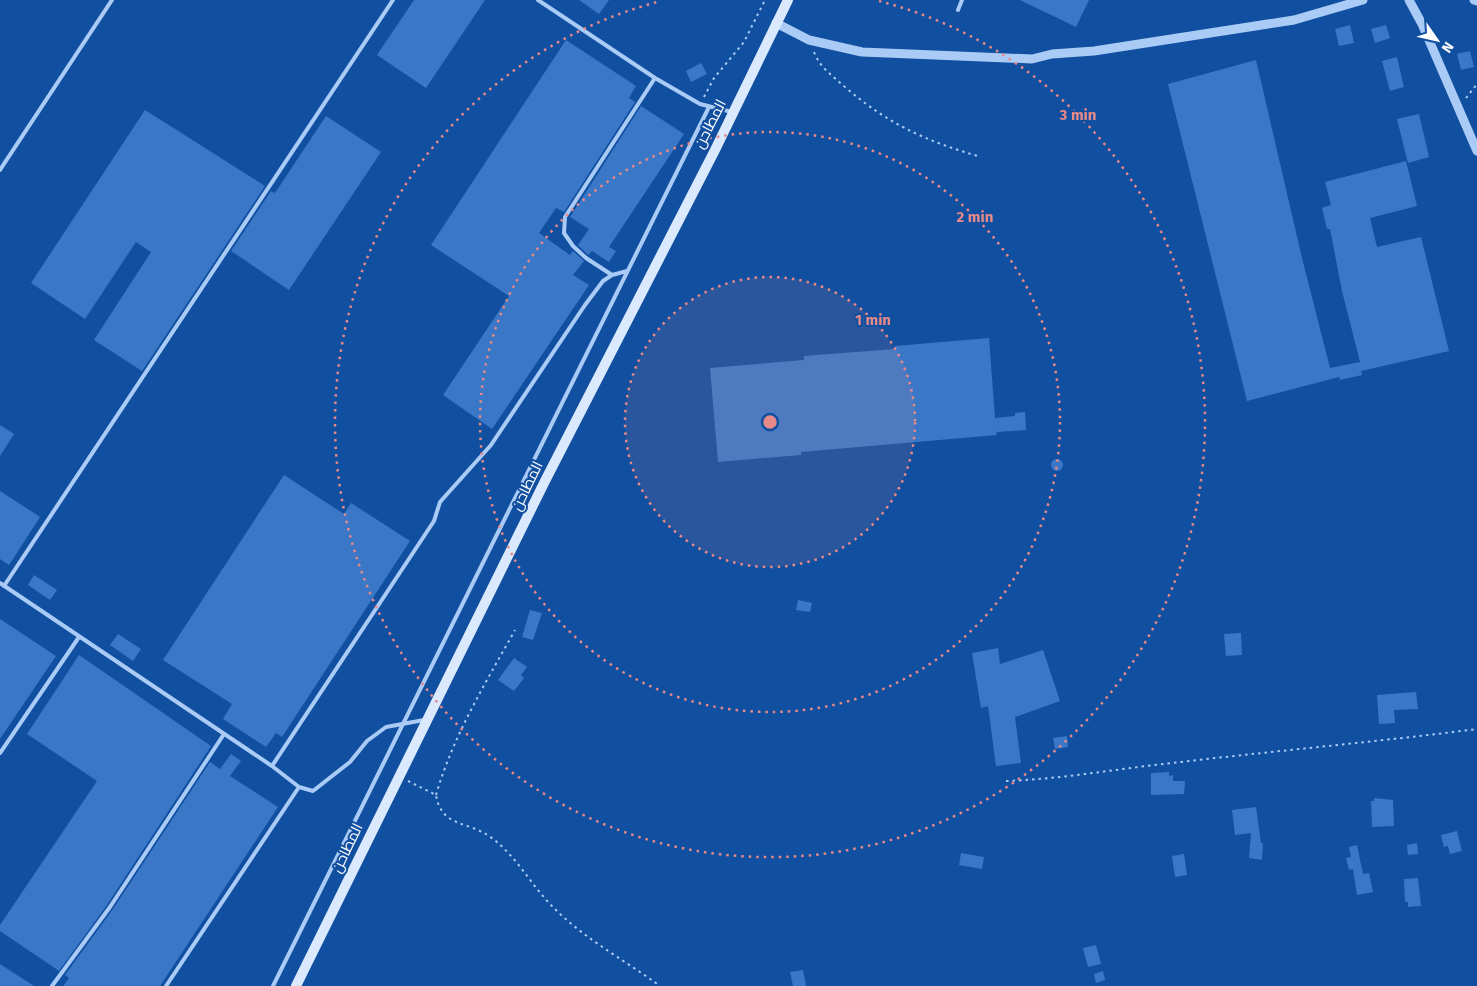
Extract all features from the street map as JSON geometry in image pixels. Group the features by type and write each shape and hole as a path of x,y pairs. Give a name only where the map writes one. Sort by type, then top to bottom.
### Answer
{"main road":[{"name":"المطاحن","path":"296,986 550,473 788,0"}],"street":[{"path":"776,23 809,40 862,52 1032,59 1052,54 1094,51 1294,20 1363,0"},
{"path":"1409,0 1459,108 1477,152"}],"lane":[{"path":"0,170 112,0"},
{"path":"393,0 2,584 272,766 299,787 313,791 350,762 367,741 386,727 429,719"},
{"path":"538,0 655,78 700,104 733,112"},
{"path":"958,10 962,0"},
{"path":"612,275 573,246 564,233 565,217 655,78"},
{"path":"273,986 709,107"},
{"path":"272,766 434,521 440,502 491,445 585,305 603,282 612,275 628,271"},
{"path":"0,753 79,637"},
{"path":"52,986 110,907 224,734"},
{"path":"166,986 299,787"}],"path":[{"path":"700,104 714,78 744,42 765,0"},
{"path":"809,40 819,65 872,108 901,128 956,150 981,157"},
{"path":"1459,108 1477,84"},
{"path":"515,630 459,731 446,762 436,795 438,808 449,819 488,835 512,856 550,904 599,944 660,986"},
{"path":"1006,781 1050,780 1172,763 1367,743 1477,729"},
{"path":"399,777 436,795"}],"building":[{"path":"414,0 485,0 426,88 377,55"},
{"path":"579,0 609,0 599,14"},
{"path":"1020,0 1089,0 1076,27"},
{"path":"1350,25 1354,43 1339,46 1335,29"},
{"path":"1386,25 1390,38 1375,43 1371,29"},
{"path":"566,40 636,86 629,98 635,102 564,212 556,208 539,233 570,255 573,251 584,261 573,275 589,285 492,429 443,395 509,296 431,245"},
{"path":"1470,51 1474,67 1461,70 1457,54"},
{"path":"1397,57 1404,87 1390,91 1382,61"},
{"path":"1256,60 1302,258 1330,368 1360,362 1342,291 1330,229 1327,229 1322,208 1331,205 1325,182 1406,161 1417,206 1370,218 1377,247 1421,237 1449,351 1361,371 1362,375 1340,380 1339,377 1247,401 1168,84"},
{"path":"701,63 707,74 691,82 686,71"},
{"path":"641,106 684,134 609,247 616,251 609,262 592,251 588,255 578,245 589,229 570,217"},
{"path":"145,110 265,186 142,371 94,340 151,252 136,242 85,319 31,283"},
{"path":"1419,114 1429,157 1408,163 1397,119"},
{"path":"326,116 381,152 289,290 231,251 271,191 275,193"},
{"path":"989,338 995,418 1015,416 1015,413 1025,412 1026,430 996,432 997,435 801,452 801,455 718,462 710,368 804,360 804,356 895,349 895,346"},
{"path":"0,425 14,434 0,456"},
{"path":"1055,459 1059,459 1063,465 1059,471 1055,471 1051,467 1051,463"},
{"path":"284,475 344,514 351,503 410,541 282,737 276,733 266,747 223,719 232,704 163,660"},
{"path":"0,491 40,517 9,565 0,559"},
{"path":"34,575 57,590 50,600 28,585"},
{"path":"798,600 812,603 810,612 796,610"},
{"path":"530,610 542,613 533,640 522,637"},
{"path":"0,619 56,656 0,739"},
{"path":"1241,633 1242,655 1226,656 1224,634"},
{"path":"118,634 141,649 133,661 110,645"},
{"path":"998,648 1000,664 1043,650 1060,701 1015,717 1021,763 996,766 988,706 981,708 972,653"},
{"path":"79,655 211,746 107,905 59,971 0,931 0,925 97,781 27,734"},
{"path":"514,658 527,667 521,675 524,678 514,691 498,680"},
{"path":"1416,692 1418,709 1394,710 1395,723 1379,724 1377,695"},
{"path":"1067,736 1068,747 1055,749 1053,738"},
{"path":"231,754 241,761 230,776 278,807 160,986 63,986 69,978 65,975 113,909 210,762 220,769"},
{"path":"1169,772 1169,776 1173,775 1173,781 1185,781 1184,794 1151,795 1151,773"},
{"path":"1374,798 1393,800 1394,826 1372,827 1371,801 1374,801"},
{"path":"1256,807 1261,843 1263,843 1262,860 1249,858 1251,833 1235,835 1232,810"},
{"path":"1457,831 1462,851 1450,854 1448,846 1444,847 1441,835"},
{"path":"1417,843 1418,854 1408,855 1407,845"},
{"path":"1357,845 1363,874 1369,873 1373,892 1357,895 1353,869 1349,870 1346,858 1351,857 1349,847"},
{"path":"961,853 984,857 982,869 959,865"},
{"path":"1184,854 1187,875 1175,877 1172,856"},
{"path":"1418,878 1421,906 1408,907 1408,902 1405,902 1404,879"},
{"path":"1096,945 1101,964 1088,967 1083,948"},
{"path":"0,964 34,986 0,986"},
{"path":"803,970 806,986 793,986 790,972"},
{"path":"1103,971 1105,980 1096,983 1094,974"}]}
